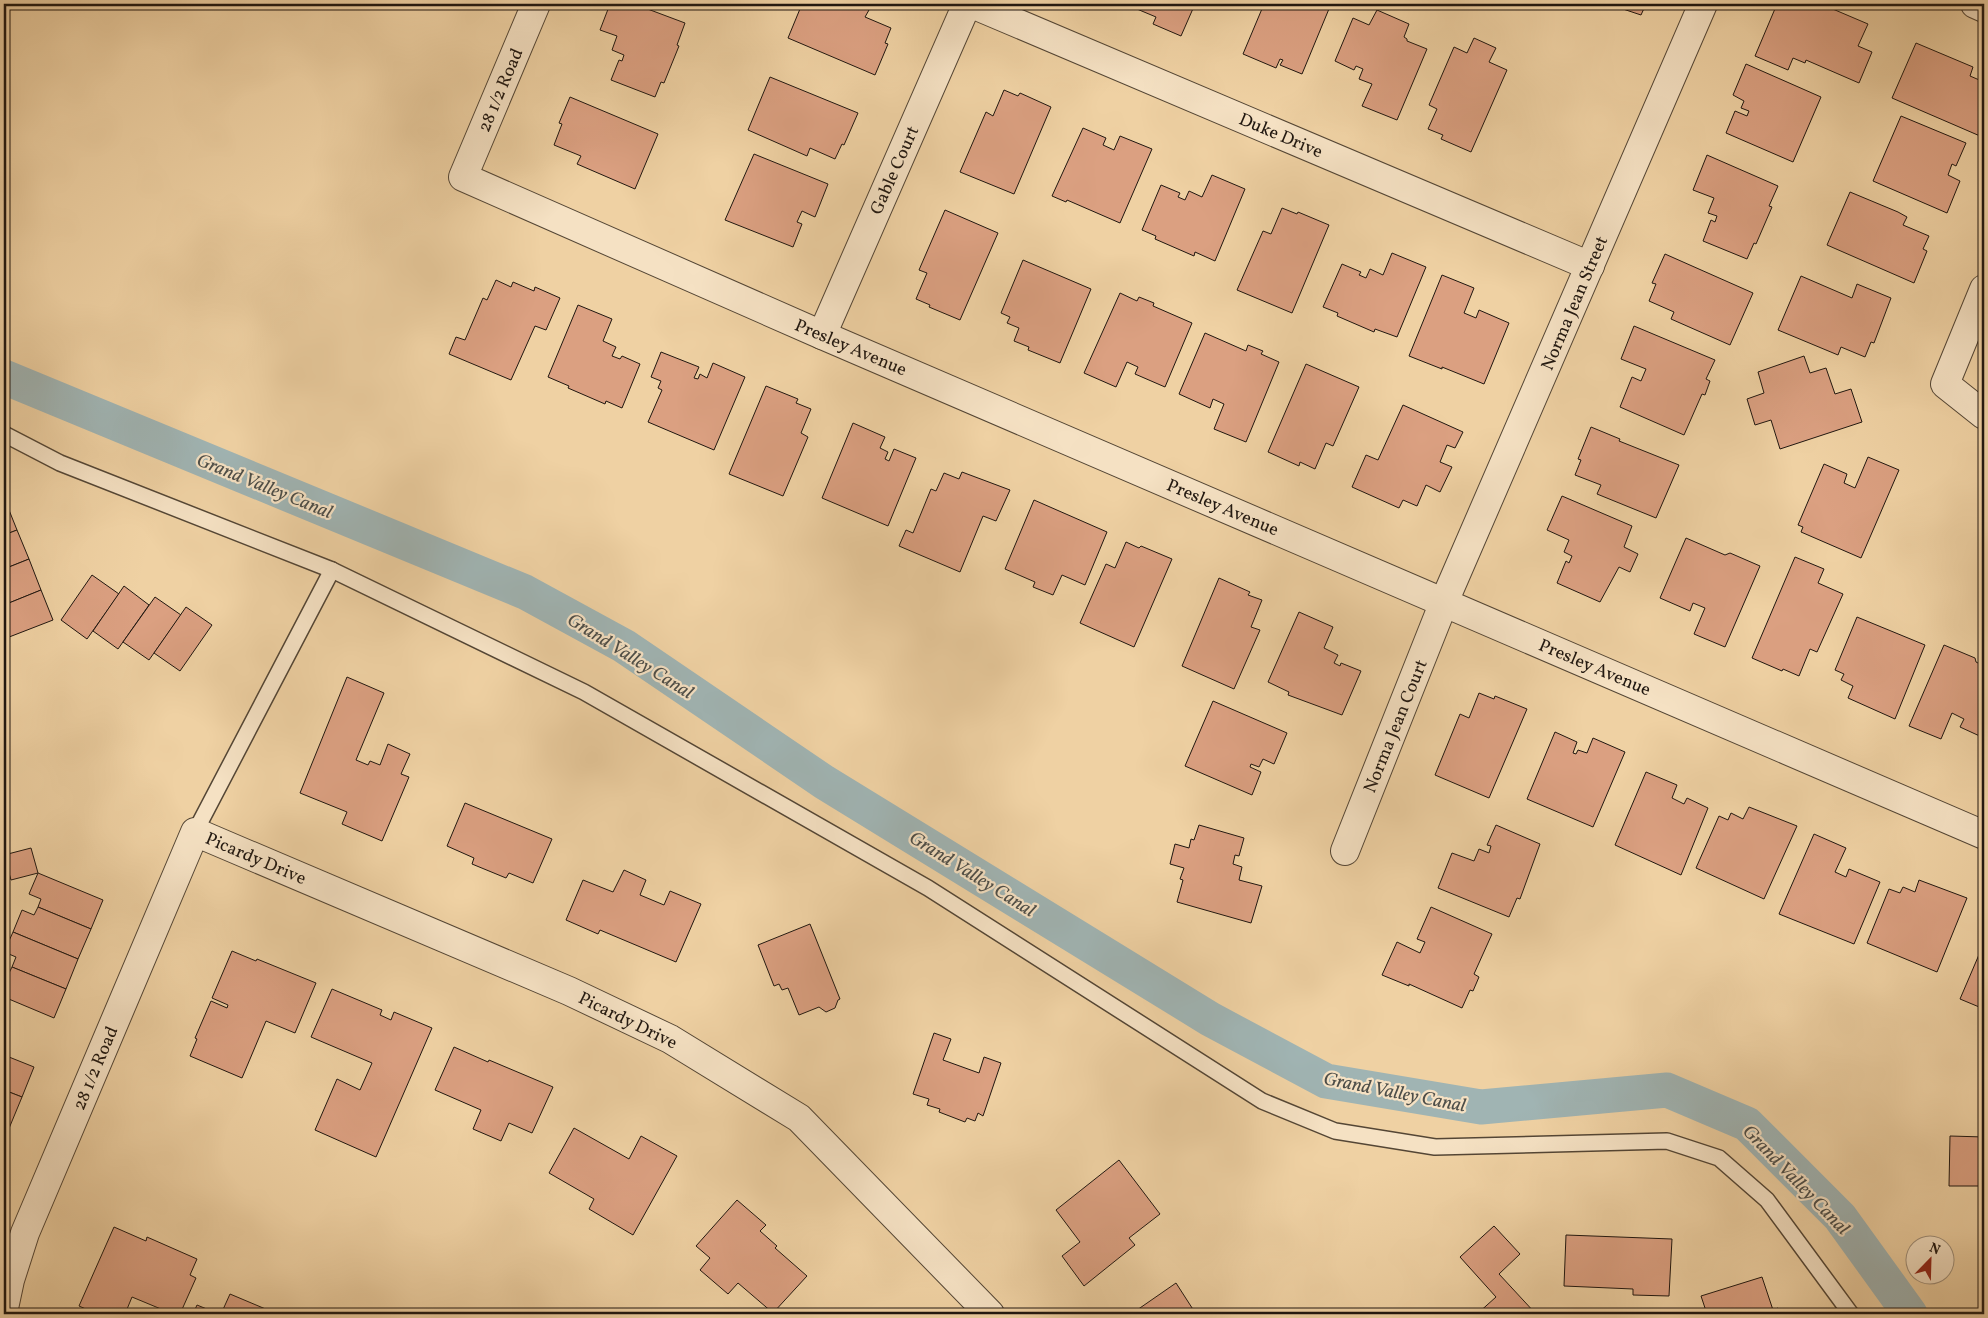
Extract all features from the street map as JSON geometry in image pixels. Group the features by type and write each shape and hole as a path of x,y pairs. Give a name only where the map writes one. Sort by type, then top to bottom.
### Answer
{"street":[{"name":"28 1/2 Road","path":"463,177 536,4"},
{"name":"Gable Court","path":"822,335 967,4"},
{"name":"Duke Drive","path":"972,4 1590,266"},
{"name":"Norma Jean Street","path":"1444,602 1703,4"},
{"path":"1975,4 1984,8"},
{"name":"Presley Avenue","path":"463,177 822,335 1984,835"},
{"path":"1984,289 1945,384 1984,415"},
{"name":"Norma Jean Court","path":"1345,851 1444,602"},
{"name":"28 1/2 Road","path":"4,1308 10,1280 25,1233 195,832"},
{"name":"Picardy Drive","path":"195,832 569,990 670,1039 799,1118 990,1314"}],"lane":[{"path":"4,434 60,462 332,570 584,692 920,883 1262,1101 1335,1131 1435,1147 1667,1141 1719,1158 1767,1200 1851,1314"},
{"path":"195,832 332,570"}],"building":[{"path":"610,4 639,4 685,23 677,45 679,46 664,83 661,82 655,97 611,80 619,60 622,61 624,55 612,50 617,36 600,30"},
{"path":"802,4 855,4 869,10 865,17 891,28 885,43 888,44 875,75 788,38"},
{"path":"1125,4 1195,4 1181,36 1153,24 1156,17"},
{"path":"1264,4 1331,4 1302,74 1280,65 1283,60 1280,59 1276,68 1243,54"},
{"path":"1608,4 1646,4 1641,15"},
{"path":"1777,4 1801,4 1806,6 1807,4 1821,4 1868,24 1858,46 1872,52 1859,83 1806,60 1805,63 1793,58 1788,70 1755,56"},
{"path":"1377,10 1409,24 1404,37 1407,41 1427,49 1397,120 1362,106 1372,84 1359,79 1363,69 1356,66 1354,70 1335,61 1353,18 1369,25"},
{"path":"1474,38 1496,48 1489,62 1507,70 1471,152 1441,139 1443,135 1428,129 1437,109 1429,105 1454,47 1467,53"},
{"path":"1916,43 1973,67 1970,76 1984,82 1984,125 1980,136 1892,98"},
{"path":"1746,64 1821,97 1793,162 1726,133 1735,111 1747,116 1749,111 1741,108 1744,101 1733,95"},
{"path":"770,77 858,113 844,145 842,144 835,159 810,148 807,156 748,130"},
{"path":"1004,90 1018,96 1020,93 1051,107 1014,194 960,172 986,112 993,116"},
{"path":"570,97 658,134 635,189 577,164 581,156 554,145 562,124 559,123"},
{"path":"1901,116 1966,143 1956,166 1952,164 1948,175 1960,181 1947,213 1873,181"},
{"path":"1083,128 1106,138 1103,145 1114,150 1120,136 1152,149 1120,223 1067,200 1066,202 1052,196"},
{"path":"754,154 828,184 815,217 802,211 797,222 802,224 793,247 725,220"},
{"path":"1707,155 1778,186 1769,206 1772,207 1756,244 1754,243 1747,259 1703,241 1711,220 1715,222 1717,216 1708,213 1714,198 1693,190"},
{"path":"1212,175 1245,189 1215,261 1195,252 1194,256 1155,239 1156,236 1142,230 1161,185 1180,193 1178,197 1185,200 1189,191 1202,197"},
{"path":"1850,192 1907,217 1903,225 1929,236 1923,249 1927,251 1914,283 1827,245"},
{"path":"1282,208 1297,214 1298,212 1329,225 1292,313 1237,290 1263,231 1271,234"},
{"path":"945,210 998,233 960,320 929,307 930,305 916,299 927,273 919,270"},
{"path":"1392,253 1426,267 1397,337 1375,329 1374,332 1337,316 1338,313 1323,307 1342,264 1361,272 1359,275 1366,278 1370,269 1383,275"},
{"path":"1665,254 1753,293 1730,345 1671,319 1674,312 1649,301 1656,284 1652,283"},
{"path":"1023,260 1091,289 1060,363 1028,350 1029,347 1014,341 1019,328 1007,323 1010,317 1001,313"},
{"path":"1442,275 1474,288 1464,313 1476,318 1479,310 1509,323 1484,384 1409,356"},
{"path":"1801,276 1852,298 1857,284 1891,298 1874,343 1871,342 1865,357 1841,347 1838,355 1778,330"},
{"path":"496,280 511,287 513,282 534,291 535,287 560,298 546,330 535,326 511,380 449,354 456,337 465,340 483,298 487,300"},
{"path":"1120,293 1137,301 1139,297 1154,303 1153,306 1192,323 1165,387 1135,374 1138,367 1127,362 1116,387 1084,373"},
{"path":"578,305 612,319 603,341 616,347 612,356 620,359 622,356 640,364 622,408 606,401 605,404 548,377"},
{"path":"1634,326 1715,360 1706,379 1710,381 1705,395 1702,394 1684,435 1620,407 1632,377 1641,381 1646,369 1621,359"},
{"path":"1205,333 1246,351 1248,345 1263,351 1261,354 1279,362 1246,442 1214,429 1224,404 1213,399 1210,408 1179,394"},
{"path":"661,352 699,367 694,378 698,379 700,374 707,378 713,363 745,377 714,450 648,422 662,390 658,388 661,381 651,377"},
{"path":"1804,356 1810,373 1826,368 1835,394 1851,389 1862,422 1780,449 1771,420 1755,425 1747,399 1764,393 1758,372"},
{"path":"1306,364 1359,387 1333,446 1326,443 1315,469 1300,462 1299,466 1268,452"},
{"path":"766,386 798,399 796,403 811,409 801,433 808,437 783,496 729,474"},
{"path":"1403,405 1463,432 1455,448 1447,445 1440,462 1452,467 1440,492 1426,485 1417,506 1403,500 1399,508 1352,487 1366,455 1378,460"},
{"path":"853,423 885,437 880,448 888,452 885,459 889,461 894,449 916,458 888,526 822,498"},
{"path":"1591,427 1620,439 1619,441 1679,465 1656,518 1597,494 1601,485 1575,475 1581,460 1578,459"},
{"path":"1868,457 1899,470 1861,558 1801,532 1803,527 1798,525 1824,464 1847,474 1844,483 1855,488"},
{"path":"962,472 1010,490 996,521 983,516 960,572 899,546 906,530 913,533 931,489 936,491 944,473 959,479"},
{"path":"1562,496 1632,526 1624,547 1638,554 1630,572 1619,567 1600,602 1557,583 1566,561 1569,563 1572,556 1564,552 1569,540 1547,530"},
{"path":"1034,500 1107,532 1085,585 1062,575 1053,595 1033,587 1035,582 1005,569"},
{"path":"4,501 17,530 4,535"},
{"path":"17,530 29,559 4,569 4,535"},
{"path":"1686,538 1725,555 1730,553 1760,566 1725,647 1694,634 1705,608 1693,603 1690,611 1660,598"},
{"path":"1126,542 1172,559 1134,647 1080,623 1106,564 1115,568"},
{"path":"1795,557 1824,569 1818,583 1843,594 1817,652 1810,649 1799,676 1752,658"},
{"path":"29,559 41,590 4,605 4,569"},
{"path":"92,575 119,594 87,639 61,620"},
{"path":"1219,578 1250,592 1248,595 1262,600 1251,627 1260,630 1234,689 1182,666"},
{"path":"124,586 149,605 118,649 93,631"},
{"path":"41,590 53,620 4,639 4,605"},
{"path":"155,597 181,615 149,660 123,642"},
{"path":"186,607 212,625 180,671 154,653"},
{"path":"1299,612 1333,627 1324,648 1338,655 1334,663 1340,666 1341,663 1361,671 1342,715 1288,695 1289,692 1268,682"},
{"path":"1857,617 1925,645 1895,719 1848,698 1853,686 1841,680 1844,674 1835,670"},
{"path":"1944,645 1975,658 1976,662 1984,666 1984,738 1960,727 1964,719 1952,713 1941,739 1909,726"},
{"path":"347,677 384,693 356,760 368,765 370,761 380,765 388,744 410,754 401,774 409,777 382,841 342,824 347,812 300,793"},
{"path":"1479,693 1494,699 1495,696 1527,709 1489,798 1435,775 1460,714 1469,718"},
{"path":"1213,701 1287,733 1274,764 1263,759 1259,767 1251,764 1250,767 1261,772 1252,795 1185,766"},
{"path":"1555,732 1577,742 1573,753 1576,754 1578,750 1587,753 1593,738 1625,752 1593,827 1527,799"},
{"path":"1646,772 1677,785 1672,798 1684,804 1687,798 1708,808 1681,875 1615,845"},
{"path":"465,803 552,839 533,883 509,873 506,878 472,864 474,858 447,846"},
{"path":"1749,807 1797,826 1764,899 1696,868 1719,816 1728,820 1731,813 1743,819"},
{"path":"1199,825 1244,838 1239,856 1235,855 1233,864 1242,867 1239,880 1262,886 1251,923 1177,902 1183,880 1180,879 1184,868 1170,864 1175,844 1189,848 1191,839 1194,840"},
{"path":"1496,825 1540,844 1520,899 1517,898 1509,917 1438,888 1452,853 1474,861 1479,849 1489,853 1491,846 1487,845"},
{"path":"1814,834 1846,848 1835,872 1846,877 1849,869 1880,882 1854,944 1779,914"},
{"path":"31,848 38,873 11,880 4,855"},
{"path":"624,870 646,880 640,895 664,905 670,891 701,904 676,962 600,930 598,934 566,920 583,880 613,892"},
{"path":"38,873 103,900 91,929 38,907 41,899 29,894"},
{"path":"1919,880 1967,898 1937,972 1867,943 1889,889 1900,893 1903,887 1915,892"},
{"path":"38,907 91,929 78,959 13,932 22,910 34,915"},
{"path":"1431,907 1492,934 1474,974 1479,977 1473,991 1470,990 1462,1008 1409,984 1409,986 1382,975 1397,942 1420,953 1425,942 1417,939"},
{"path":"810,924 840,999 835,1008 826,1012 819,1007 799,1015 788,988 782,990 779,984 774,986 758,945"},
{"path":"13,932 78,959 66,989 12,967 16,957 4,952"},
{"path":"1984,943 1984,1009 1960,999"},
{"path":"232,951 316,983 295,1033 266,1021 242,1078 190,1056 197,1039 195,1038 211,1001 227,1008 228,1005 212,998"},
{"path":"12,967 66,989 54,1018 4,997 4,973 8,975"},
{"path":"332,989 382,1010 380,1015 391,1020 394,1012 432,1028 376,1157 315,1130 337,1079 360,1090 372,1063 311,1037"},
{"path":"934,1033 951,1039 943,1060 979,1073 984,1057 1001,1063 983,1116 978,1113 975,1121 967,1118 965,1122 939,1112 940,1109 927,1105 929,1099 913,1094"},
{"path":"454,1047 553,1087 532,1133 509,1123 501,1141 473,1129 481,1110 435,1090"},
{"path":"4,1055 34,1067 22,1097 4,1090"},
{"path":"4,1090 22,1097 10,1126 4,1124"},
{"path":"4,1124 10,1126 4,1141"},
{"path":"574,1128 629,1159 641,1136 677,1156 633,1235 589,1209 594,1199 549,1173"},
{"path":"1950,1136 1984,1137 1984,1199 1983,1186 1949,1186"},
{"path":"1119,1160 1160,1214 1129,1238 1135,1245 1084,1286 1062,1256 1080,1242 1056,1210"},
{"path":"737,1200 766,1225 760,1231 777,1246 775,1248 807,1276 773,1313 738,1283 728,1294 700,1270 710,1258 696,1246"},
{"path":"1494,1226 1520,1254 1499,1274 1536,1314 1477,1314 1496,1297 1460,1257"},
{"path":"114,1227 146,1241 147,1237 197,1259 190,1275 196,1278 180,1314 173,1314 132,1297 125,1314 97,1314 79,1306"},
{"path":"1566,1235 1672,1239 1669,1296 1633,1295 1633,1289 1564,1286"},
{"path":"1762,1277 1773,1310 1778,1308 1780,1314 1707,1314 1701,1296"},
{"path":"1176,1283 1196,1314 1140,1314 1137,1310"},
{"path":"230,1294 275,1313 221,1314"},
{"path":"197,1305 219,1314 193,1314"}],"waterway":[{"name":"Grand Valley Canal","path":"4,377 525,592 624,646 824,782 1210,1019 1326,1081 1481,1107 1667,1090 1747,1124 1840,1217 1910,1314"}]}
